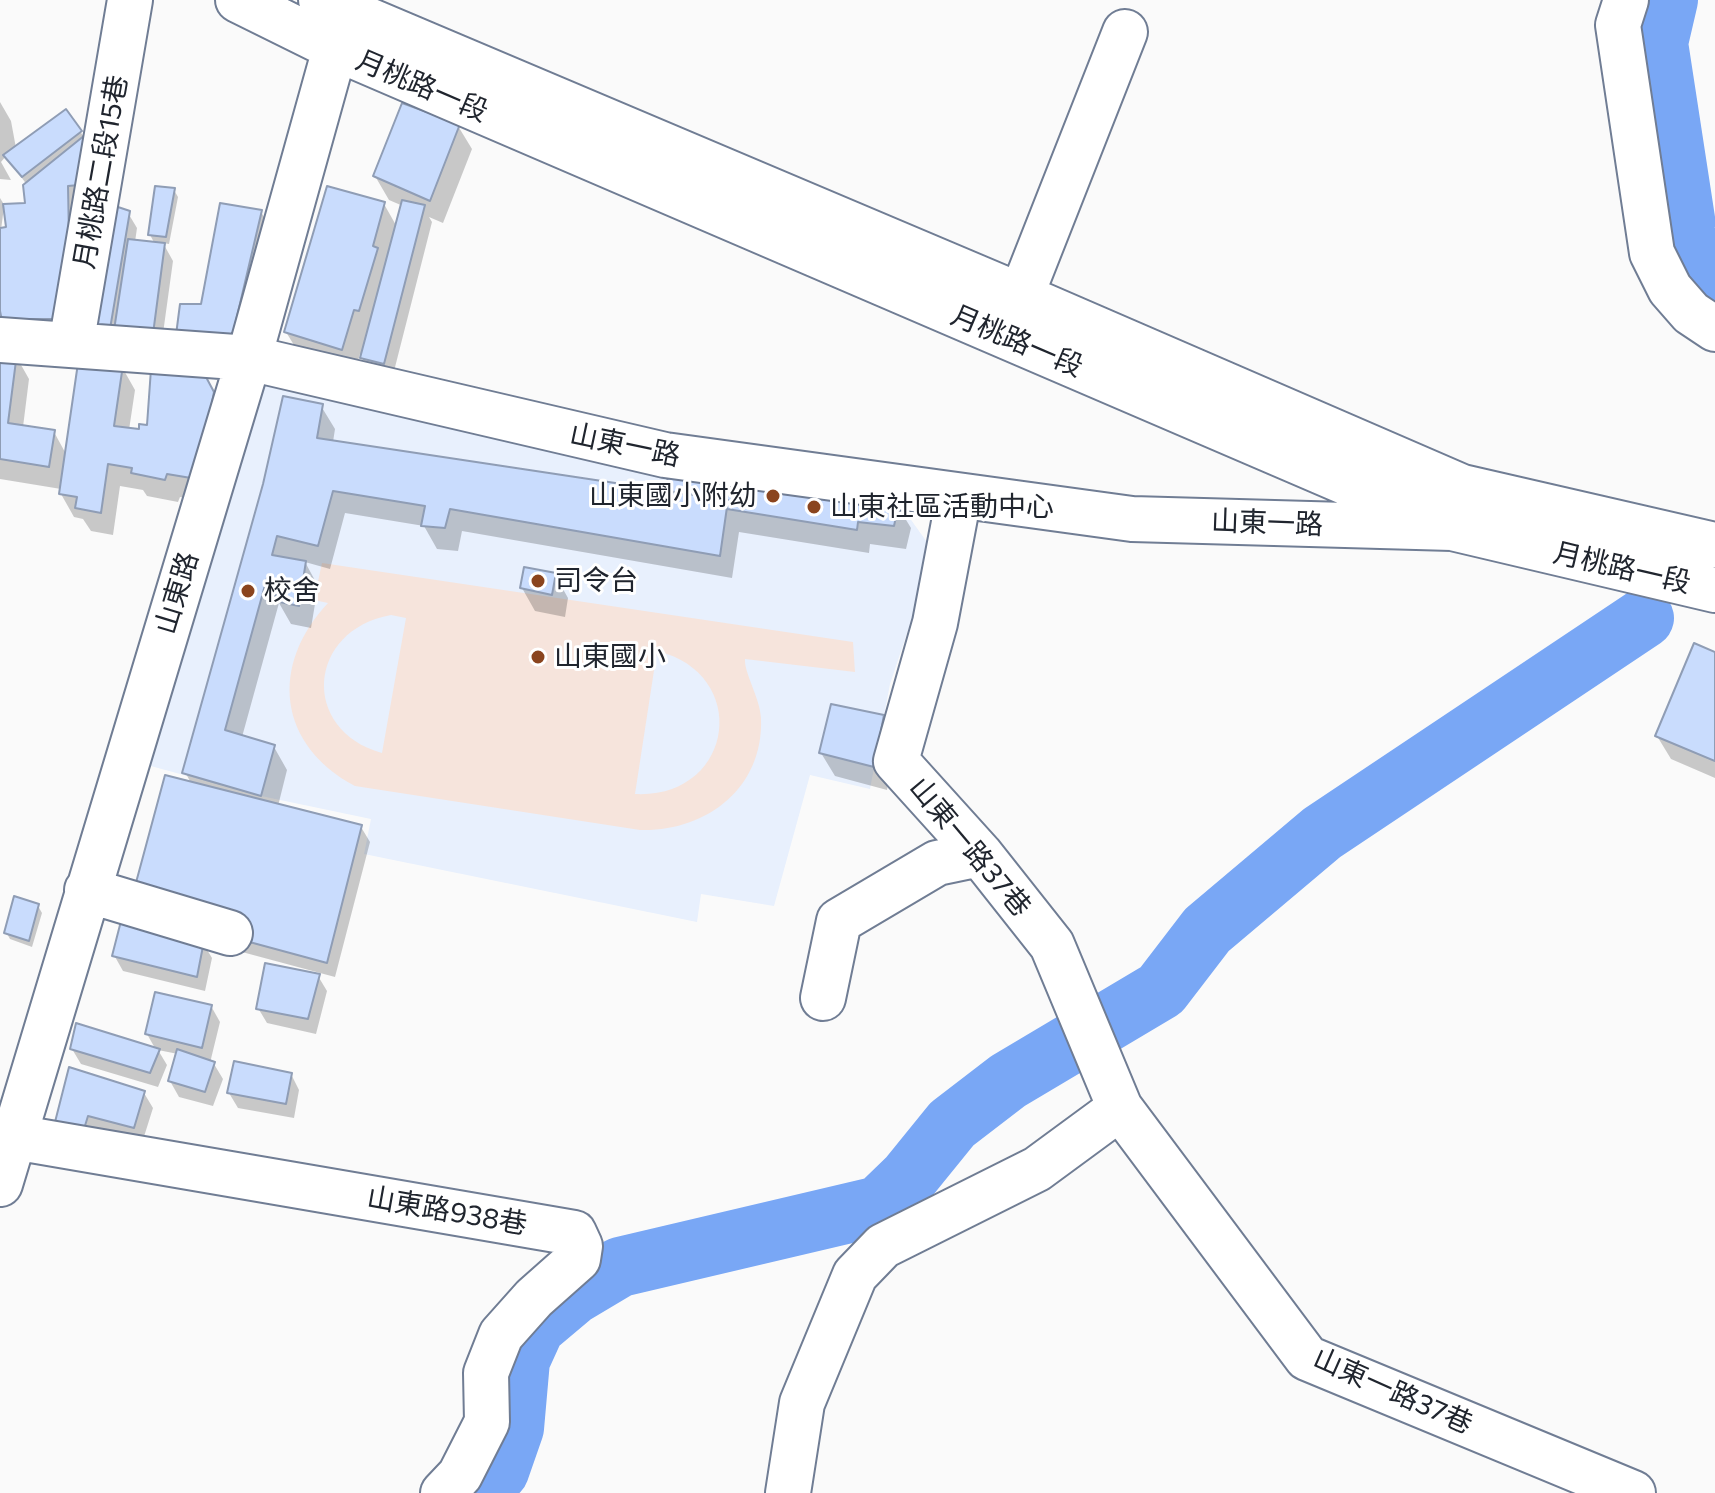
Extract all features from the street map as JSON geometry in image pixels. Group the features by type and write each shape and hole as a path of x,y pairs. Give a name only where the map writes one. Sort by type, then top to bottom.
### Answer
{"street":[{"name":"月桃路二段15巷","path":"71,345 130,0"},
{"path":"238,0 338,15"},
{"path":"1626,0 1618,25 1652,253 1670,289 1691,313 1715,329"},
{"name":"月桃路一段","path":"338,15 1021,296 1457,507 1715,545"},
{"name":"月桃路一段","path":"338,15 1457,507 1715,590"},
{"name":"山東路","path":"0,1184 249,358 338,15"},
{"path":"1021,296 1125,32"},
{"name":"山東一路","path":"0,340 249,358 665,455 1132,519 1457,507"},
{"path":"919,530 959,496"},
{"name":"山東一路37巷","path":"959,496 935,623 896,761 980,854 1052,945 1120,1108 1307,1358 1633,1493"},
{"path":"823,998 839,921 937,863 980,854"},
{"path":"87,890 230,933"},
{"path":"788,1493 802,1403 855,1275 883,1246 1037,1169 1120,1108"},
{"name":"山東路938巷","path":"14,1137 574,1233 580,1246 578,1259 534,1298 501,1335 486,1373 487,1422 460,1475 443,1493"}],"shaded area":[{"name":"山東國小","path":"258,380 899,503 934,552 890,684 870,789 810,775 774,906 701,894 697,922 364,854 371,819 261,796 147,765"},
{"path":"322,563 853,642 855,672 745,659 761,718 759,743 752,766 741,785 708,814 664,829 640,830 355,786 329,769 310,749 297,727 290,703 290,678 296,652 309,627 328,603 314,600","holes":["391,615 406,618 382,753 355,741 337,724 327,703 324,681 330,659 343,640 363,624","657,651 687,664 708,684 718,708 719,733 711,757 694,777 668,790 635,794"]}],"building":[{"path":"402,103 460,124 430,201 373,176"},
{"path":"66,109 82,131 22,177 3,155"},
{"path":"85,135 79,185 68,186 69,238 63,319 29,319 29,325 3,326 0,311 0,228 6,227 3,204 25,203 23,185"},
{"path":"155,186 175,188 166,237 148,235"},
{"path":"327,186 385,202 373,246 378,248 359,311 354,310 342,350 284,332"},
{"path":"402,200 425,205 384,364 360,358"},
{"path":"100,201 130,211 110,329 85,326"},
{"path":"220,203 262,210 231,342 176,335 180,304 201,304"},
{"path":"128,239 165,243 153,334 114,330"},
{"path":"17,353 8,423 55,430 49,467 0,459 0,354"},
{"path":"78,363 123,365 114,426 139,429 139,424 147,425 151,369 206,377 214,392 197,479 167,474 165,480 131,473 132,468 108,464 101,513 75,508 77,497 59,494"},
{"name":"校舍","path":"283,396 323,404 317,438 728,500 720,556 450,509 445,528 421,526 425,506 333,491 318,546 277,536 272,555 306,561 299,606 275,601 278,581 267,578 225,730 275,745 261,796 182,773 263,484"},
{"name":"山東國小附幼","path":"669,468 899,503 894,526 858,522 857,530 727,509 728,500 666,491"},
{"name":"司令台","path":"524,567 556,573 552,595 520,588"},
{"path":"1694,643 1715,652 1715,761 1655,736"},
{"path":"831,704 884,715 874,767 819,753"},
{"path":"165,775 362,825 327,963 231,937 134,890"},
{"path":"14,896 39,904 29,941 4,933"},
{"path":"121,921 204,941 197,977 112,956"},
{"path":"265,963 320,974 308,1019 256,1009"},
{"path":"155,992 212,1005 202,1048 145,1034"},
{"path":"76,1023 160,1049 150,1073 70,1049"},
{"path":"177,1049 215,1062 205,1092 168,1081"},
{"path":"234,1061 292,1073 286,1104 227,1093"},
{"path":"69,1067 145,1091 134,1128 88,1116 84,1129 55,1122"}],"waterway":[{"path":"1668,0 1658,43 1687,232 1704,272 1715,281"},
{"path":"477,1493 499,1471 514,1428 520,1360 535,1327 573,1295 620,1267 879,1206 909,1177 952,1124 1008,1081 1161,990 1207,930 1322,833 1644,618"}],"place":[{"name":"山東國小附幼","path":"773,496"},
{"name":"山東社區活動中心","path":"814,507"},
{"name":"司令台","path":"538,581"},
{"name":"校舍","path":"248,591"},
{"name":"山東國小","path":"538,657"}]}
